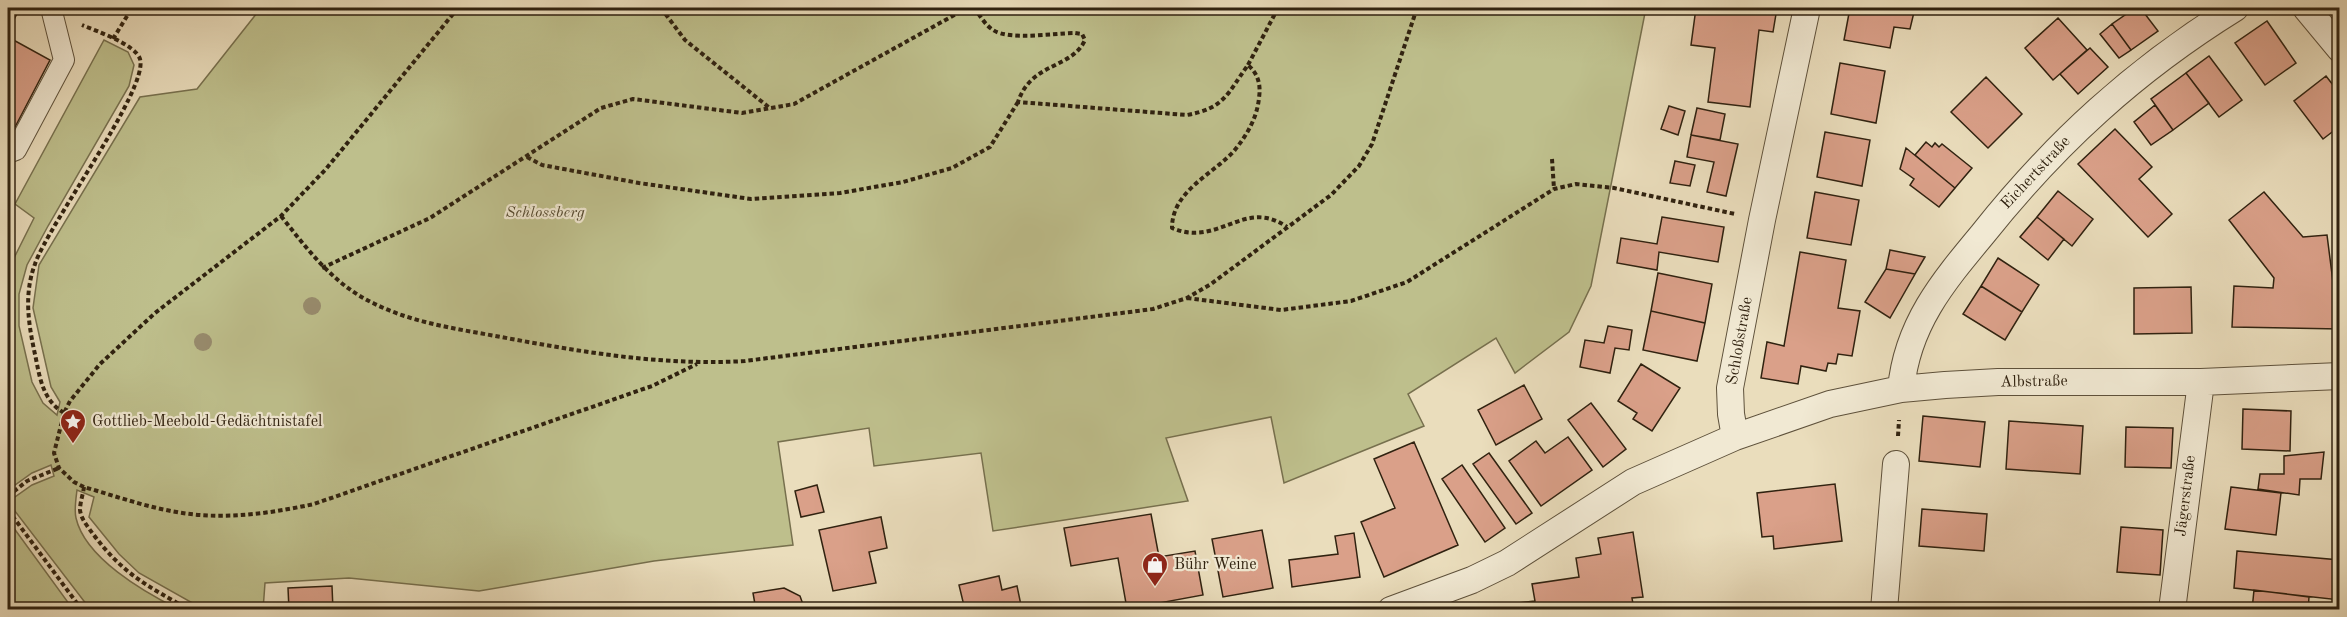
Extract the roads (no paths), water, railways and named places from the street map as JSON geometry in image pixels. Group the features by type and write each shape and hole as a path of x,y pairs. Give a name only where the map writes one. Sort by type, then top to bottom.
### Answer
{"street":[{"name":"Schloßstraße","path":"1735,437 1730,388 1762,220 1807,8"},
{"name":"Eichertstraße","path":"1901,389 1908,347 1918,324 1933,299 1969,250 2012,197 2055,151 2126,85 2157,59 2235,8"},
{"path":"2306,8 2340,49"},
{"path":"8,153 16,150 64,60 52,9"},
{"name":"Albstraße","path":"1735,437 1830,404 1901,389 1998,382 2201,382 2340,376"},
{"name":"Jägerstraße","path":"2172,609 2201,382"},
{"path":"1391,609 1472,579 1507,563 1633,482 1735,437"},
{"path":"1884,609 1896,464"}],"place":[{"name":"Gottlieb-Meebold-Gedächtnistafel","path":"73,445"},
{"name":"Bühr Weine","path":"1155,588"}],"park label":[{"name":"Schlossberg","path":"545,213"}]}
